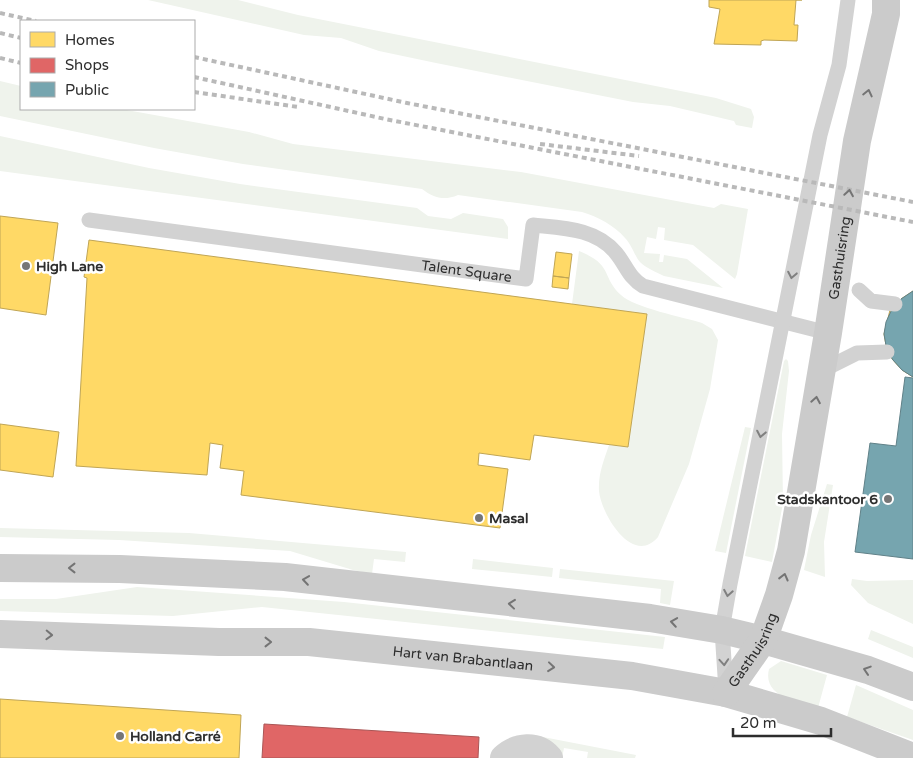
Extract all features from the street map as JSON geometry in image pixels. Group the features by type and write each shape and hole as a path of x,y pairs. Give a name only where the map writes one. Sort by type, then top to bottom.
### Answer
{"street":[{"name":"Gasthuisring","path":"726,693 763,640 779,595 790,551 828,333 857,141 886,14 886,0"},
{"path":"0,568 120,569 285,577 650,618 722,630 763,640 868,670 913,687"},
{"name":"Hart van Brabantlaan","path":"0,634 219,642 309,642 632,676 726,693 821,721 913,757"},
{"path":"504,758 514,751 525,748 536,749 549,758"}],"lane":[{"name":"Gasthuisring","path":"726,693 722,630 820,135 839,65 848,0"},
{"name":"Talent Square","path":"89,220 526,280 533,225 579,230 606,244 616,253 633,279 644,286 828,333"},
{"path":"859,290 871,301 895,304"},
{"path":"821,371 857,353 887,352"}],"shaded area":[{"path":"148,0 238,0 298,15 716,98 751,109 754,117 752,128 736,125 734,121 670,106 633,102 436,63 379,51 341,38 304,35"},
{"path":"0,81 20,86 20,110 127,110 249,132 293,144 521,172 714,208 721,204 748,209 735,279 693,245 664,240 665,228 658,227 656,239 647,237 644,253 660,254 659,262 663,262 664,255 687,259 723,288 664,276 651,270 640,262 621,233 600,219 582,212 458,195 439,198 422,189 243,164 154,148 0,116"},
{"path":"0,136 149,168 240,184 417,208 428,216 451,219 463,213 503,219 508,227 508,239 0,171"},
{"path":"579,251 598,261 615,289 628,300 648,308 702,323 712,329 718,340 710,389 689,464 658,537 648,545 639,546 629,542 620,534 606,512 599,491 600,473 609,445 628,447 646,314 572,304"},
{"path":"786,359 789,371 782,434 783,503 772,562 745,556 784,361"},
{"path":"745,427 751,428 726,553 715,551"},
{"path":"827,484 833,485 824,542 825,577 804,570 811,535"},
{"path":"0,528 189,533 406,552 405,562 374,559 372,574 290,551 119,540 0,537"},
{"path":"473,559 553,568 552,577 472,569"},
{"path":"560,569 674,581 670,605 660,603 661,589 559,578"},
{"path":"852,579 867,581 913,580 913,624 868,603 851,585"},
{"path":"137,587 344,602 665,637 663,649 262,607 173,616 0,611 0,599 56,599"},
{"path":"871,630 913,647 913,658 868,639"},
{"path":"781,661 827,675 818,708 784,697 771,686 768,678 769,669"},
{"path":"856,685 913,710 913,740 847,717"},
{"path":"543,737 636,755 635,758 587,758 588,752 564,748 562,758 543,742"}],"building: Homes":[{"path":"709,0 796,0 794,25 798,25 797,41 764,40 761,41 761,45 714,44 720,9 709,7"},
{"name":"High Lane","path":"0,216 58,223 46,315 0,308"},
{"path":"89,240 647,314 628,447 534,435 530,460 479,453 478,465 508,469 500,528 241,495 244,471 220,468 223,445 210,443 207,475 76,466 87,278 84,277"},
{"path":"556,252 572,254 569,278 553,276"},
{"path":"553,276 569,278 568,289 552,287"},
{"path":"913,291 913,377 902,370 893,360 887,351 884,334 890,310"},
{"path":"0,424 59,432 53,477 0,470"},
{"name":"Holland Carré","path":"0,699 241,715 239,758 0,758"}],"building: Shops":[{"path":"264,724 479,737 478,758 262,758"}],"building: Public":[{"path":"913,291 913,377 902,370 893,360 887,351 884,334 886,322 893,307"},
{"name":"Stadskantoor 6","path":"905,377 913,378 913,559 855,552 870,443 896,446"}],"railway":[{"path":"0,13 32,20"},
{"path":"0,33 20,38"},
{"path":"195,57 407,103 913,202"},
{"path":"0,58 20,63"},
{"path":"195,77 385,119 913,222"},
{"path":"195,92 298,107"},
{"path":"540,144 639,156"}],"place":[{"name":"High Lane","path":"26,266"},
{"name":"Stadskantoor 6","path":"888,499"},
{"name":"Masal","path":"479,518"},
{"name":"Holland Carré","path":"120,736"}]}
